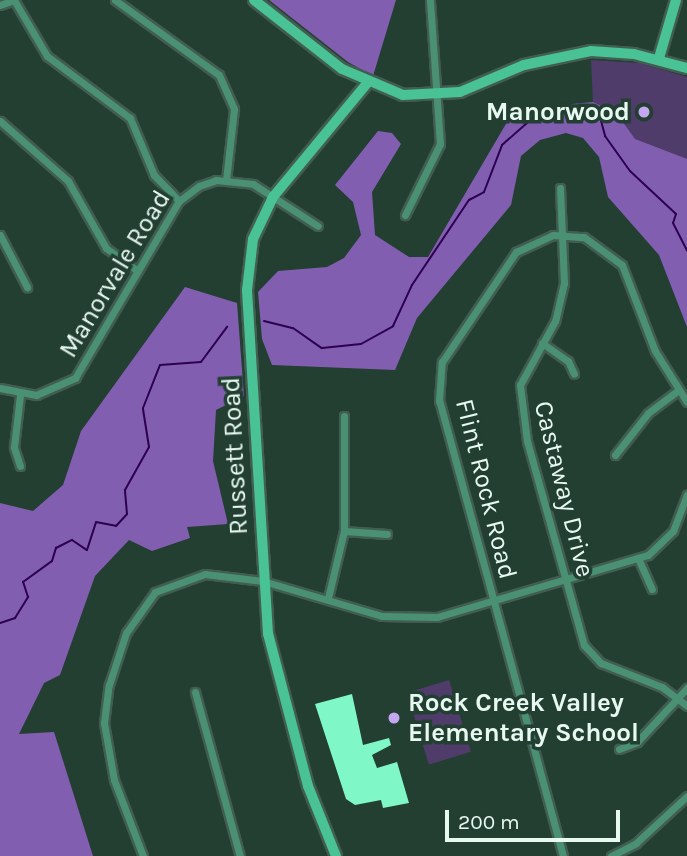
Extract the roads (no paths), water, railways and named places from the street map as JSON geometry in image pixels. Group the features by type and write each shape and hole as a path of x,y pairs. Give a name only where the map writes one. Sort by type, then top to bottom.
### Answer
{"street":[{"path":"0,5 14,0 47,56 130,118 154,175 179,201"},
{"path":"115,0 205,60 223,81 235,120 226,180 253,184 318,226"},
{"path":"254,0 368,82 403,95 437,96 564,54 659,58 687,68"},
{"path":"405,215 440,144 429,0"},
{"path":"659,58 676,0"},
{"name":"Russett Road","path":"336,856 308,786 271,650 263,581 247,290 253,239 272,197 368,82"},
{"path":"0,121 68,181 106,248 138,271"},
{"name":"Manorvale Road","path":"20,395 48,393 75,378 179,201 199,186 226,180"},
{"name":"Castaway Drive","path":"560,188 565,234 560,305 524,373 519,406 565,580 593,658 678,698 687,706"},
{"path":"565,234 599,244 622,265 655,351 687,402"},
{"name":"Flint Rock Road","path":"563,856 439,401 439,374 448,349 510,258 528,243 565,234"},
{"path":"0,235 27,287"},
{"path":"542,343 568,361 574,374"},
{"path":"0,388 20,395 14,447 20,466"},
{"path":"614,455 648,413 678,390"},
{"path":"328,598 344,531 344,416"},
{"path":"143,856 114,779 104,723 108,685 126,633 145,602 173,581 205,574 263,581 405,619 493,601 638,558 673,531 687,495"},
{"path":"344,531 387,534"},
{"path":"638,558 652,589"},
{"path":"619,749 637,742 687,688"},
{"path":"195,692 240,856"},
{"path":"611,856 636,843 687,796"}],"waterway":[{"path":"264,321 293,328 322,348 361,344 393,326 412,285 469,200 484,192 502,145 536,115 555,110 600,117 605,136 630,171 676,214 673,223 687,251"},
{"path":"0,623 15,618 28,597 23,582 52,561 56,548 72,540 87,550 96,522 116,526 127,514 125,490 149,447 143,408 160,365 201,362 227,327"}],"place":[{"name":"Manorwood","path":"644,112"},
{"name":"Rock Creek Valley Elementary School","path":"394,718"}]}
